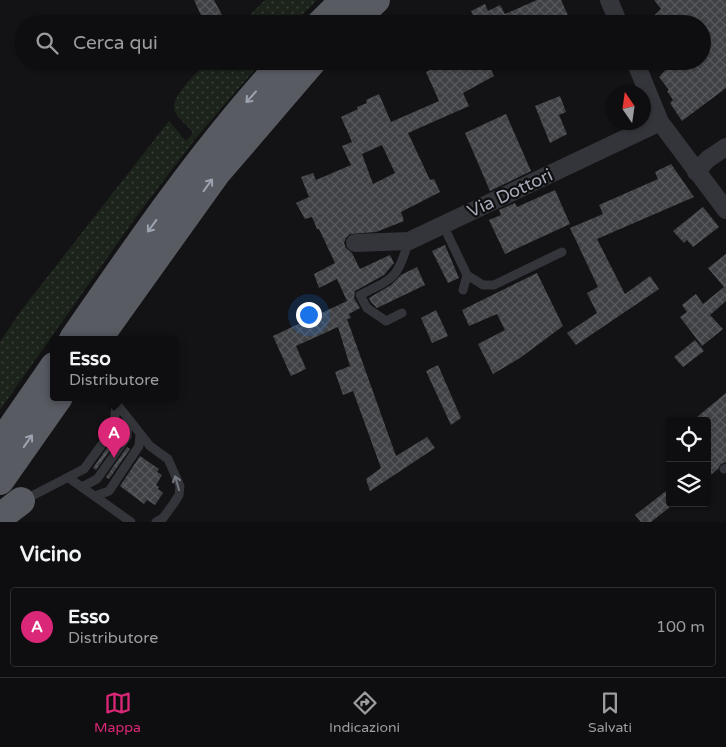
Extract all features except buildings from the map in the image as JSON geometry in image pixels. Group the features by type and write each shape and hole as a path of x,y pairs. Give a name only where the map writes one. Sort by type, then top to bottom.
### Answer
{"highway":[{"path":"329,15 344,0"},
{"path":"360,15 376,0"},
{"path":"74,336 138,245 216,140 276,70"},
{"path":"100,336 216,174 305,70"},
{"path":"122,336 168,267 182,242 188,213"},
{"path":"0,444 50,372"},
{"path":"0,481 56,401"}],"street":[{"path":"609,0 615,15"},
{"path":"639,70 660,122 726,210"},
{"name":"Via Dottori","path":"356,243 409,241 443,225 481,213 660,122"},
{"path":"696,172 708,159 726,148"},
{"path":"696,172 714,166 726,157"}],"lane":[{"path":"443,225 468,276 483,285 494,285 562,252"},
{"path":"402,313 386,321 367,308 360,295 391,280 399,270 409,241"},
{"path":"463,290 468,276"},
{"path":"11,509 84,469 114,428 115,401"},
{"path":"116,401 150,446 168,459 180,486 179,495 174,503 162,518 156,522"},
{"path":"82,487 97,479 128,437 128,418"},
{"path":"95,496 109,491 139,446 140,434"},
{"path":"69,478 132,522"}],"shaded area":[{"path":"265,0 317,0 302,15 250,15"},
{"path":"200,70 254,70 196,138 136,217 52,336 50,336 50,339 0,410 0,342 20,312 169,121 186,141 193,133 177,115 174,106 180,92"}],"place":[{"name":"Esso","path":"114,458"}]}
